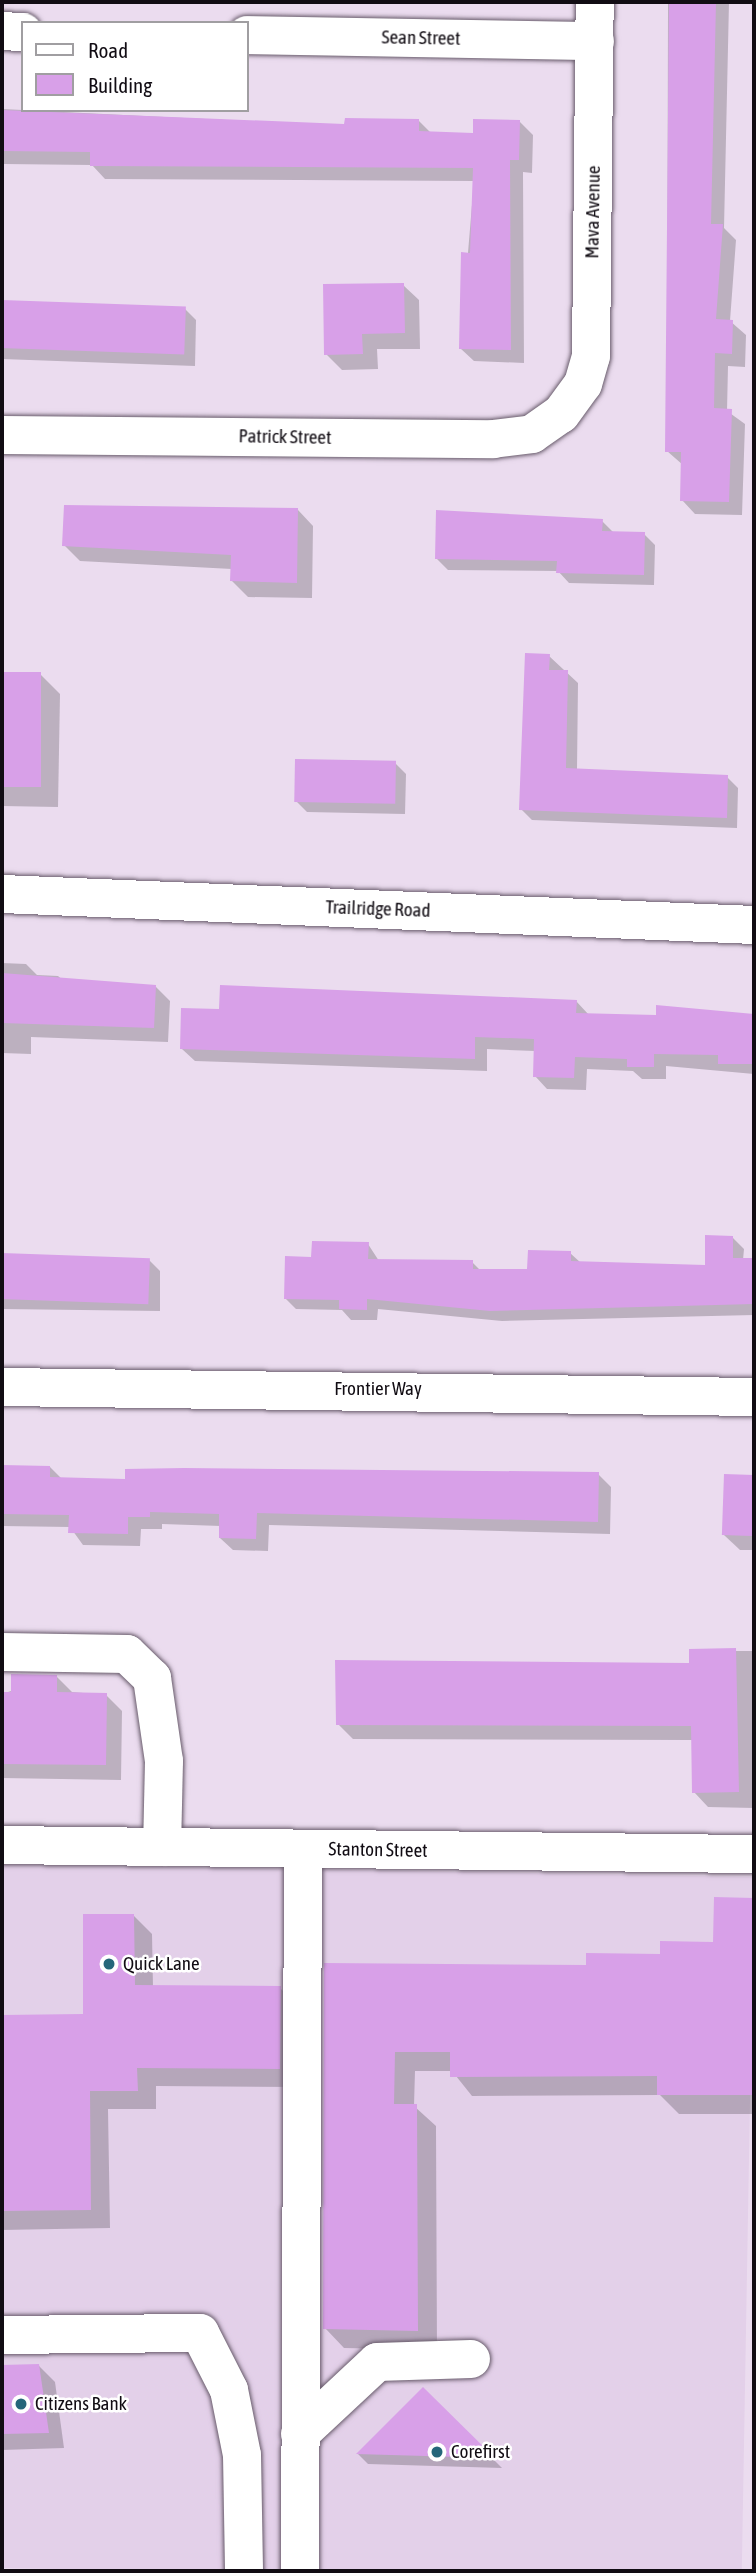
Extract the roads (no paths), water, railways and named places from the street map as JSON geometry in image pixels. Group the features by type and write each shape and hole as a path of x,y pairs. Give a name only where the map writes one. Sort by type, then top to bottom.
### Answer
{"street":[{"name":"Mava Avenue","path":"561,414 583,384 591,356 595,2"},
{"path":"2,31 21,32"},
{"name":"Sean Street","path":"248,35 595,41"},
{"name":"Patrick Street","path":"2,435 493,439 532,434 561,414"},
{"name":"Trailridge Road","path":"2,894 754,925"},
{"name":"Frontier Way","path":"2,1387 754,1397"},
{"path":"2,1651 127,1654 152,1678 164,1761 162,1847"},
{"name":"Stanton Street","path":"2,1845 754,1854"},
{"path":"300,2571 303,1849"},
{"path":"2,2334 200,2333 229,2390 242,2455 244,2571"},
{"path":"300,2434 377,2362 471,2359"}],"place":[{"name":"Quick Lane","path":"109,1964"},
{"name":"Citizens Bank","path":"21,2404"},
{"name":"Corefirst","path":"437,2452"}]}
